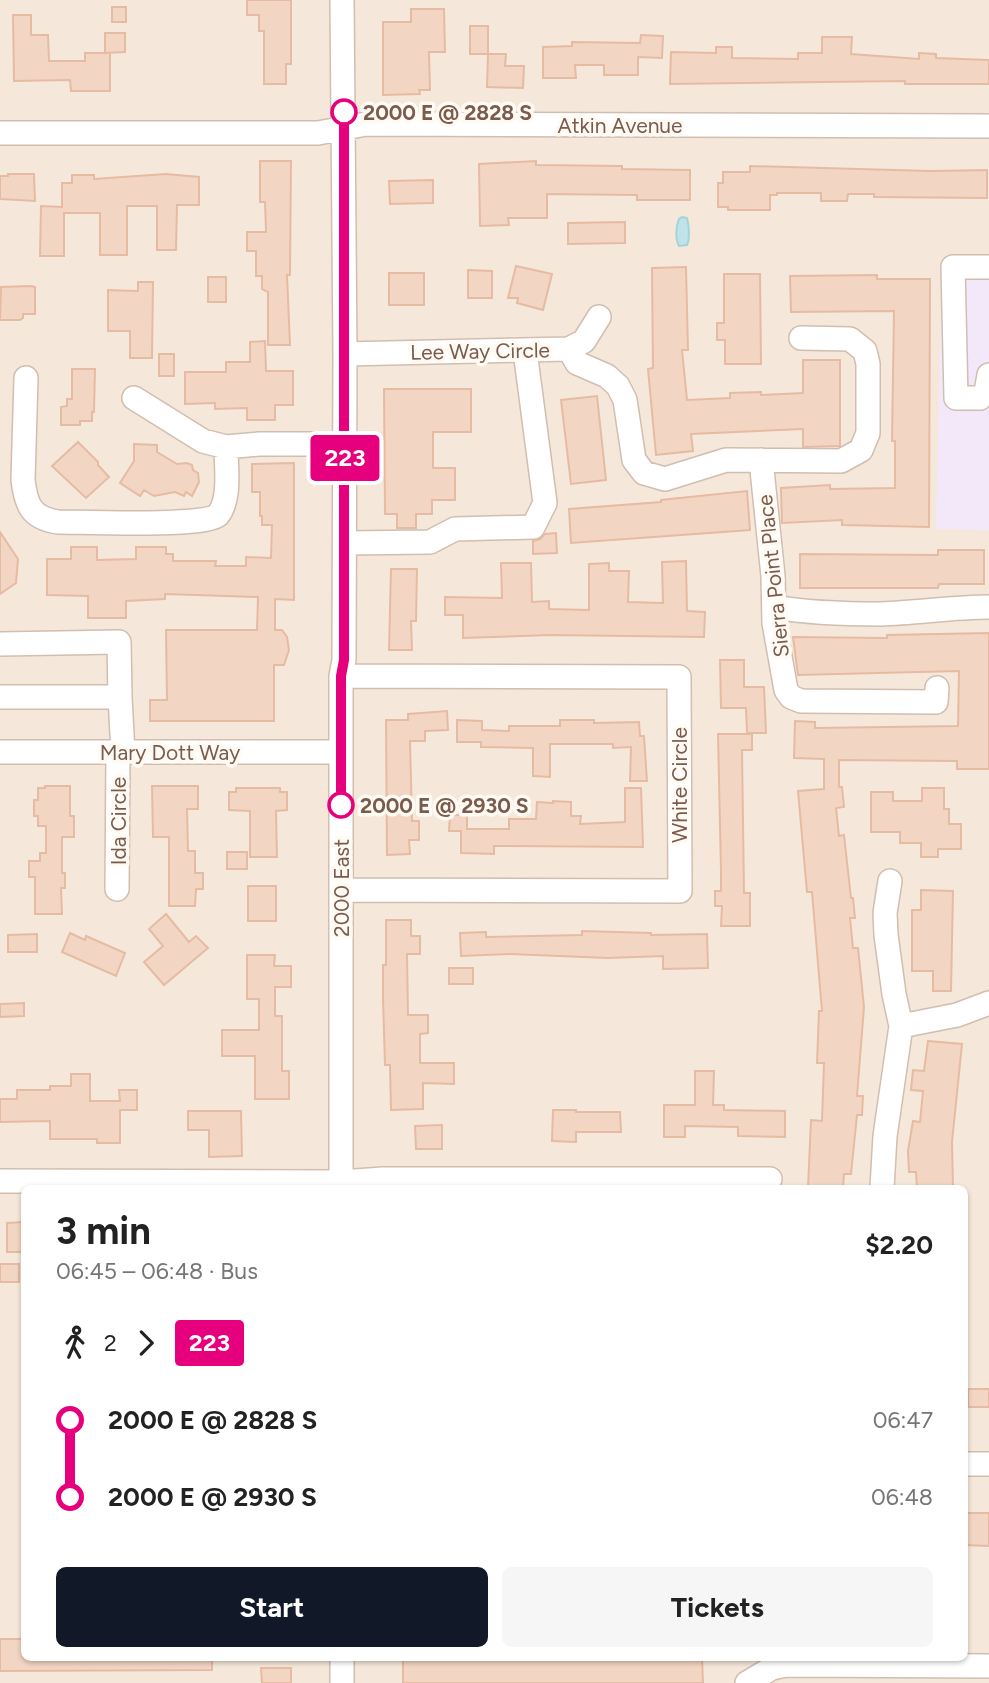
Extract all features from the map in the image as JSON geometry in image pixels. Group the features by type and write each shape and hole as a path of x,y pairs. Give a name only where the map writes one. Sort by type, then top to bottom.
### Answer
{"street":[{"name":"2000 East","path":"341,1185 341,676 344,660 345,543 342,0"},
{"name":"Atkin Avenue","path":"0,134 317,133 366,124 989,126"},
{"path":"989,267 953,267 956,398 980,398 986,392 989,375"},
{"name":"Lee Way Circle","path":"345,354 569,349 584,341 599,317"},
{"path":"569,349 577,363 607,376 618,386 625,401 634,460 645,473 665,478 720,461 841,461 855,456 867,439 868,364 865,351 850,339 801,338"},
{"path":"345,543 430,542 455,529 533,527 545,503 525,351"},
{"path":"26,378 23,480 25,497 32,511 44,520 190,522 213,519 219,514 225,498 226,447"},
{"path":"134,398 203,441 226,447 259,444 345,444"},
{"name":"Sierra Point Place","path":"761,460 774,623 786,690 791,697 801,701 936,702 937,688"},
{"path":"774,607 799,611 883,614 953,607 989,607"},
{"name":"Ida Circle","path":"0,644 119,642 121,753 117,890"},
{"name":"White Circle","path":"341,676 679,677 680,891 341,890"},
{"path":"0,697 120,697"},
{"name":"Mary Dott Way","path":"0,752 341,752"},
{"path":"882,1185 885,1136 901,1026 886,935 885,913 890,881"},
{"path":"901,1026 957,1015 989,1003"},
{"path":"0,1181 341,1185 383,1179 771,1179"},
{"path":"968,1464 989,1464"},
{"path":"342,1661 342,1683"},
{"path":"754,1678 786,1665 857,1674 989,1666"}],"shaded area":[{"path":"0,0 989,0 989,1683 0,1683"},
{"path":"942,261 989,261 989,530 936,529"}],"water":[{"path":"682,217 687,218 689,239 687,245 679,246 677,229"}],"building":[{"path":"247,0 291,0 291,64 286,64 286,84 264,84 264,31 259,31 259,15 247,15"},
{"path":"112,7 126,7 126,22 112,22"},
{"path":"411,9 444,9 445,52 429,52 430,90 419,90 420,94 383,95 383,22 411,22"},
{"path":"13,15 31,15 31,35 48,35 49,61 85,61 85,53 110,53 110,91 71,91 70,80 14,81"},
{"path":"470,26 488,26 488,54 470,54"},
{"path":"105,33 125,33 125,52 105,53"},
{"path":"641,35 663,36 662,58 638,57 638,75 604,75 604,65 575,65 576,78 543,78 543,47 572,46 572,42 640,43"},
{"path":"822,37 852,37 851,54 919,59 919,53 936,54 936,58 989,60 989,84 905,84 905,81 670,84 671,52 716,53 716,47 732,47 732,58 798,59 798,53 822,53"},
{"path":"488,54 506,54 505,66 524,66 523,88 487,87"},
{"path":"260,161 291,161 290,275 287,275 290,345 268,345 268,292 262,289 262,276 256,276 256,251 247,251 247,232 266,232 265,202 260,202"},
{"path":"536,161 536,165 690,170 690,200 637,200 637,195 547,194 547,218 508,218 509,225 480,226 479,164"},
{"path":"750,166 987,170 987,198 874,197 874,194 848,194 847,201 821,201 821,193 777,193 770,195 770,210 728,210 728,207 718,207 718,183 723,183 723,172 750,172"},
{"path":"34,174 35,201 0,199 0,176"},
{"path":"166,174 199,177 199,205 177,205 176,250 157,250 157,206 127,206 127,255 100,255 100,213 64,213 64,256 40,256 41,206 62,207 62,183 72,183 72,175 94,175 94,179"},
{"path":"433,180 433,203 390,204 389,181"},
{"path":"625,222 625,243 568,244 568,223"},
{"path":"516,266 552,274 543,310 517,303 518,298 508,298"},
{"path":"686,267 688,350 682,350 687,400 730,398 730,393 803,393 803,360 840,360 840,446 803,447 803,429 691,434 693,451 656,455 648,369 653,368 652,268"},
{"path":"468,270 492,271 492,298 468,298"},
{"path":"389,273 424,273 424,305 389,305"},
{"path":"724,274 760,274 761,364 725,364 725,340 717,340 717,323 724,323"},
{"path":"877,275 877,279 930,279 929,527 842,525 842,520 782,523 781,488 830,485 830,489 895,488 895,441 892,441 894,311 791,312 790,276"},
{"path":"208,277 226,277 226,302 208,302"},
{"path":"138,282 153,282 152,358 130,358 130,331 108,331 108,290 138,291"},
{"path":"1,287 35,287 35,314 23,314 20,320 0,320"},
{"path":"265,341 266,371 293,371 293,405 275,405 275,420 247,420 247,408 215,409 215,403 185,404 185,372 226,372 226,362 250,362 250,342"},
{"path":"159,354 174,354 174,376 159,376"},
{"path":"72,369 95,369 94,412 92,421 80,421 80,425 61,425 61,407 67,406 67,399 72,399"},
{"path":"384,389 471,389 471,432 433,432 433,468 455,468 455,500 432,500 432,514 416,514 416,528 397,528 397,514 385,514"},
{"path":"597,396 606,480 571,484 561,400"},
{"path":"78,442 109,477 86,498 52,466"},
{"path":"134,444 157,445 157,452 177,464 192,465 193,470 198,473 199,482 192,496 186,492 184,496 175,492 154,496 144,490 140,496 120,483 134,461"},
{"path":"294,463 294,600 275,599 275,630 282,630 287,637 289,650 284,665 274,665 274,721 150,721 150,700 167,700 166,630 257,630 258,597 165,594 165,599 126,601 126,618 88,618 88,596 47,595 47,559 71,559 71,547 97,547 97,560 136,559 136,547 166,547 166,554 173,554 173,561 216,561 215,566 246,566 246,557 271,558 272,525 262,525 260,492 252,492 252,464"},
{"path":"747,491 750,530 571,543 569,509 661,502"},
{"path":"0,532 18,559 16,583 0,594"},
{"path":"556,533 557,553 533,554 533,541 545,534"},
{"path":"938,550 984,550 984,584 939,584 938,588 800,588 800,554 938,555"},
{"path":"686,561 687,611 705,612 704,637 550,635 463,638 463,615 445,615 445,597 502,598 501,563 531,563 532,602 549,601 549,609 589,610 589,564 609,563 609,571 629,571 628,602 663,603 662,562"},
{"path":"391,569 417,569 416,621 411,621 412,650 389,650"},
{"path":"989,633 989,769 957,769 957,761 839,760 839,787 842,787 844,807 836,808 839,836 844,835 853,898 855,918 850,918 853,948 858,948 864,1007 857,1096 863,1096 862,1115 857,1115 851,1174 844,1174 843,1185 808,1185 811,1120 822,1121 824,1063 817,1063 819,1011 822,1011 812,892 807,892 798,791 824,789 824,759 794,758 795,721 815,722 815,728 958,726 959,671 798,675 793,637 887,638 887,635"},
{"path":"720,660 744,660 744,687 764,687 766,733 747,733 746,708 721,708"},
{"path":"447,711 448,730 425,731 425,741 410,741 412,821 419,821 419,840 409,840 410,854 387,855 386,720 408,720 408,714"},
{"path":"457,720 482,721 482,730 509,731 509,726 560,726 560,720 594,720 594,723 639,722 640,736 644,736 647,781 630,781 631,747 613,748 613,744 550,744 550,777 533,776 533,748 481,747 481,742 457,742"},
{"path":"718,734 752,734 752,750 742,750 744,893 750,893 750,926 721,926 722,906 715,906 715,891 721,891"},
{"path":"70,786 70,816 74,816 74,837 62,837 62,873 65,873 65,888 61,888 62,914 35,914 35,877 29,877 29,861 40,861 40,853 46,853 46,826 38,826 38,816 34,816 34,800 38,800 38,788"},
{"path":"152,786 198,786 198,809 187,809 188,851 195,851 195,873 203,873 203,889 196,889 195,906 169,906 169,837 153,837"},
{"path":"236,788 280,788 280,792 287,792 287,810 276,811 277,857 250,857 250,811 229,810 229,792 236,792"},
{"path":"625,788 641,788 643,847 494,846 494,854 461,853 461,831 449,831 450,815 467,815 467,829 509,829 509,819 536,819 537,802 553,801 571,802 571,816 581,816 580,824 625,822"},
{"path":"922,788 944,788 944,809 949,809 949,824 961,824 961,849 938,849 938,857 921,857 921,843 900,843 900,832 871,832 871,792 893,792 893,801 922,801"},
{"path":"227,852 247,852 247,869 227,869"},
{"path":"248,886 276,886 276,921 248,921"},
{"path":"921,890 953,891 951,991 933,991 933,971 912,971 912,910 921,910"},
{"path":"166,914 189,942 196,936 208,948 164,985 144,962 163,946 149,929"},
{"path":"386,920 411,920 411,936 420,936 420,954 407,954 408,1015 428,1015 428,1033 420,1034 420,1063 454,1063 454,1084 423,1083 423,1109 391,1110 390,1065 385,1065 383,999"},
{"path":"582,931 651,935 707,934 708,968 663,969 663,956 461,956 460,933 486,932 486,937 582,935"},
{"path":"70,933 85,940 86,936 125,953 116,976 62,952"},
{"path":"37,934 37,952 8,952 8,935"},
{"path":"247,955 275,955 274,966 291,966 291,987 275,987 275,1016 282,1016 282,1071 289,1071 289,1099 255,1099 255,1056 222,1056 222,1030 259,1030 259,999 247,999"},
{"path":"449,968 473,968 473,984 449,984"},
{"path":"24,1003 24,1016 0,1017 0,1004"},
{"path":"928,1041 962,1044 952,1142 953,1185 917,1185 916,1172 909,1172 908,1151 913,1121 920,1122 923,1091 911,1090 913,1070 924,1071"},
{"path":"695,1071 714,1071 713,1105 724,1105 724,1110 785,1111 785,1137 738,1136 738,1127 685,1126 685,1137 664,1137 664,1105 695,1105"},
{"path":"71,1074 90,1074 90,1101 120,1101 119,1090 137,1090 137,1110 120,1110 120,1143 97,1143 97,1139 50,1139 50,1121 0,1122 0,1099 17,1099 17,1090 50,1090 50,1086 71,1086"},
{"path":"553,1110 620,1112 621,1132 576,1132 576,1142 552,1141"},
{"path":"188,1111 241,1111 242,1156 209,1157 209,1130 188,1130"},
{"path":"442,1125 442,1149 416,1149 415,1126"},
{"path":"21,1222 21,1252 7,1252 7,1223"},
{"path":"0,1264 19,1264 19,1282 0,1282"},
{"path":"968,1389 989,1389 989,1407 968,1407"},
{"path":"968,1513 989,1513 989,1546 968,1545"},
{"path":"0,1639 21,1639 21,1661 212,1661 212,1670 0,1671"},
{"path":"403,1661 702,1661 703,1683 403,1683"},
{"path":"261,1668 291,1668 291,1683 262,1683"}],"bus line":[{"name":"223","path":"341,805 345,543 344,112"}],"place":[{"name":"2000 E @ 2828 S","path":"344,112"},
{"name":"2000 E @ 2930 S","path":"341,805"}]}
